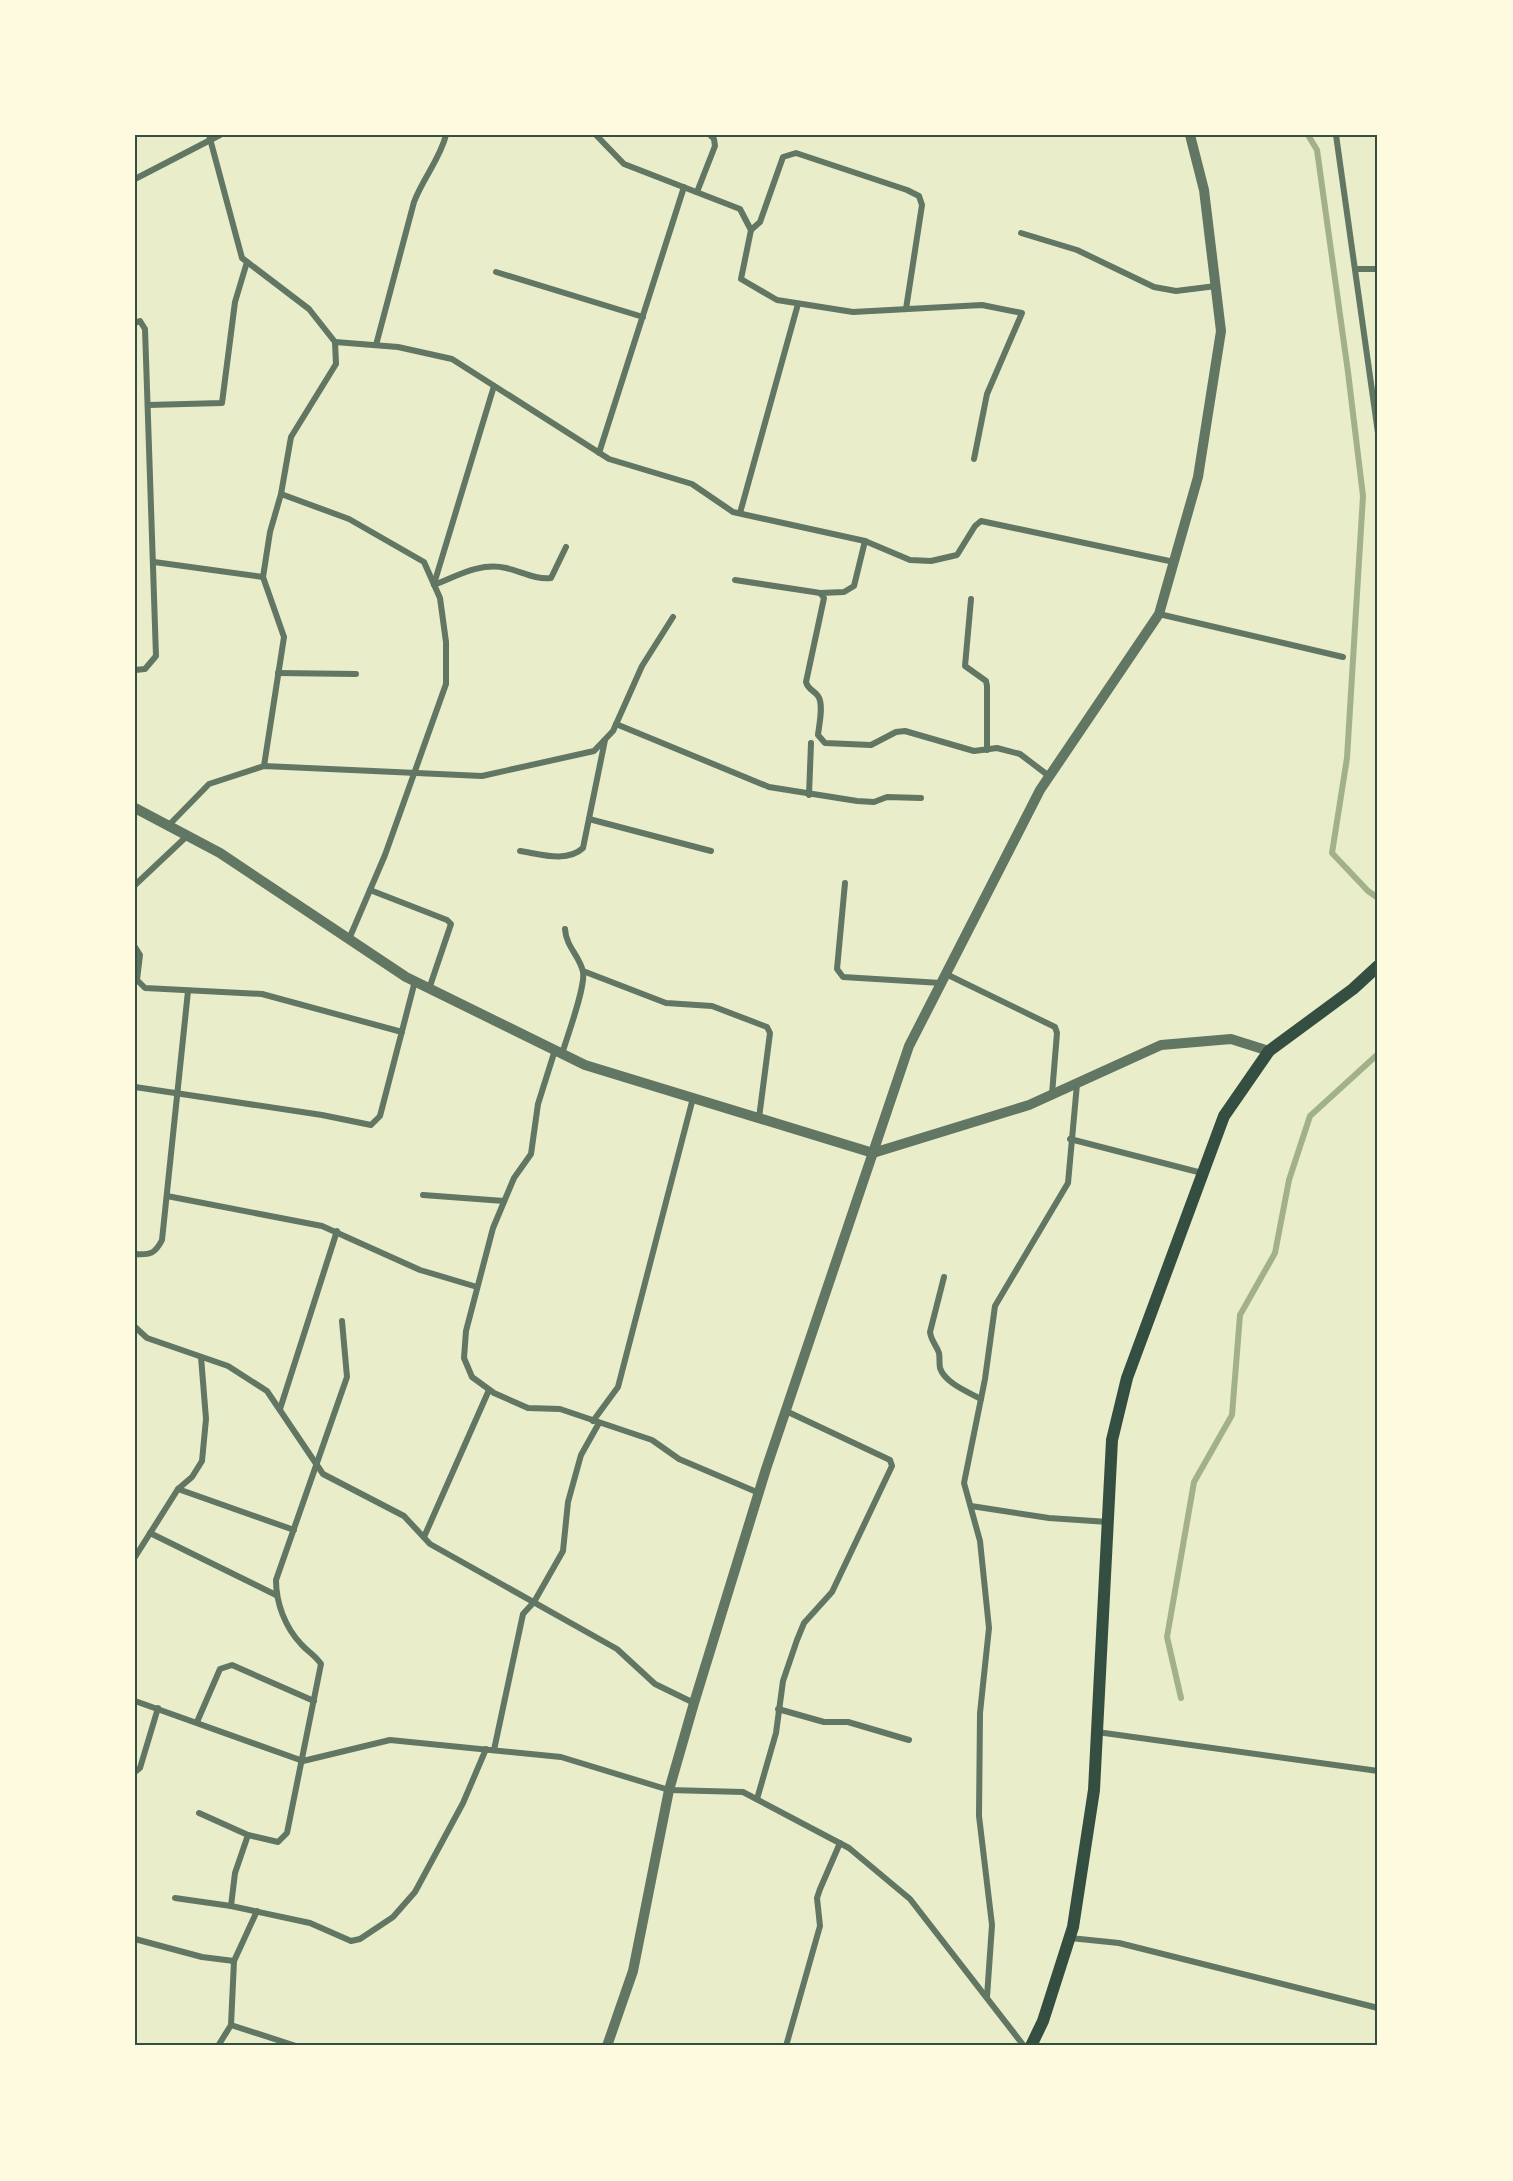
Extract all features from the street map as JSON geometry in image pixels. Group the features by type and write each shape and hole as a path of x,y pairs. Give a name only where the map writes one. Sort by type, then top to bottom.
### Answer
{"main road":[{"path":"1031,2046 1043,2021 1070,1938 1094,1790 1112,1440 1127,1378 1224,1116 1269,1052 1353,989 1378,966"}],"street":[{"path":"135,179 210,137 220,135"},
{"path":"376,345 414,201 421,184 440,155 446,135"},
{"path":"596,135 624,164 740,208 752,230"},
{"path":"697,192 714,146 714,139 710,135"},
{"path":"607,2046 633,1971 669,1790 694,1703 759,1493 909,1046 1049,776 1159,614 1198,477 1221,331 1204,190 1190,135"},
{"path":"1336,135 1378,433"},
{"path":"210,137 242,258 309,309 335,342 336,364 291,437 270,532 263,577 284,637 264,766"},
{"path":"906,309 922,205 919,196 796,153 789,153 783,157 760,222 752,230 741,279 777,300 853,312 982,305 1022,312 987,394 974,459"},
{"path":"599,453 684,187"},
{"path":"1021,232 1077,250 1154,287 1176,291 1216,286"},
{"path":"148,405 222,403 235,302 247,262"},
{"path":"1356,269 1378,269"},
{"path":"496,272 643,317"},
{"path":"740,513 798,304"},
{"path":"135,323 140,321 145,329 156,656 145,669 135,670"},
{"path":"335,342 398,347 452,359 599,453 619,463 692,484 723,508 865,540 910,560 951,558 957,555 975,526 981,521 1174,562"},
{"path":"434,585 494,386"},
{"path":"280,494 349,519 424,562 440,598 446,642 446,684 370,890 349,939"},
{"path":"735,580 820,593 844,592 855,586 865,540"},
{"path":"434,585 480,566 491,566 544,579 551,578 566,547"},
{"path":"154,562 263,577"},
{"path":"820,593 824,598 806,682 820,700 818,735 821,740 825,743 872,745 896,732 905,731 974,751 997,748 1020,754 1049,776"},
{"path":"970,599 965,666 986,681 987,750"},
{"path":"1159,614 1343,657"},
{"path":"168,826 208,784 264,766 482,776 594,752 616,724 642,666 673,616"},
{"path":"278,673 356,674"},
{"path":"616,724 759,784 809,795 874,802 887,797 921,798"},
{"path":"520,851 560,856 577,853 583,848 605,740"},
{"path":"809,795 811,743"},
{"path":"135,808 220,853 429,989 585,1065 873,1153 948,1131 1052,1094 1161,1045 1231,1039 1269,1052"},
{"path":"589,819 711,851"},
{"path":"135,885 187,836"},
{"path":"845,883 838,974 843,977 943,978 1055,1027 1057,1033 1052,1094"},
{"path":"370,890 447,920 451,924 429,989"},
{"path":"565,929 566,939 583,971 584,979 538,1104 531,1154 514,1178 493,1228 466,1331 464,1358 472,1377 489,1390 528,1408 561,1409 652,1440 679,1458 759,1493"},
{"path":"135,947 141,955 137,980 139,984 152,990 262,994 402,1032"},
{"path":"583,971 666,1003 712,1006 767,1027 770,1034 759,1118"},
{"path":"135,1087 179,1096 322,1115 371,1125 380,1116 415,981"},
{"path":"135,1254 149,1255 157,1250 162,1240 179,1096 188,991"},
{"path":"987,1998 992,1925 979,1816 980,1713 989,1628 984,1572 964,1483 981,1399 995,1306 1068,1182 1070,1139 1077,1083"},
{"path":"494,1750 523,1614 534,1602 562,1551 568,1502 581,1455 596,1422 618,1387 693,1098"},
{"path":"1070,1139 1202,1173"},
{"path":"423,1195 504,1201"},
{"path":"167,1196 294,1220 337,1231 420,1270 477,1287"},
{"path":"280,1409 337,1231"},
{"path":"944,1276 930,1332 931,1339 939,1353 940,1368 944,1374 958,1387 981,1399"},
{"path":"200,1813 248,1835 278,1842 284,1838 303,1761 321,1664 315,1653 302,1646 289,1627 276,1595 276,1580 347,1377 342,1321"},
{"path":"135,1327 147,1338 228,1366 267,1391 323,1474 404,1516 430,1544 616,1649 655,1684 694,1703"},
{"path":"135,1557 178,1489 192,1477 202,1461 206,1419 201,1357"},
{"path":"424,1537 489,1390"},
{"path":"757,1799 776,1733 783,1681 804,1623 832,1592 892,1466 890,1460 786,1411"},
{"path":"178,1489 294,1530"},
{"path":"971,1506 1049,1518 1108,1522"},
{"path":"150,1533 276,1595"},
{"path":"197,1722 220,1669 226,1666 232,1665 314,1701"},
{"path":"135,1701 303,1761 390,1740 561,1757 669,1790 743,1792 840,1843 910,1899 1024,2046"},
{"path":"135,1772 140,1768 158,1708"},
{"path":"778,1710 824,1722 848,1722 909,1740"},
{"path":"1097,1732 1378,1771"},
{"path":"175,1898 231,1906 310,1923 351,1941 371,1933 393,1917 415,1892 463,1803 486,1749"},
{"path":"231,1906 235,1873 248,1835"},
{"path":"786,2046 820,1926 820,1889 840,1843"},
{"path":"218,2046 231,2025 234,1961 257,1911"},
{"path":"1070,1938 1119,1943 1378,2008"},
{"path":"135,1939 202,1957 234,1961"},
{"path":"231,2025 296,2046"}],"waterway":[{"path":"1308,135 1317,150 1363,496 1347,758 1332,853 1368,891 1378,898"},
{"path":"1181,1698 1167,1637 1194,1482 1232,1415 1240,1315 1275,1253 1289,1180 1310,1116 1378,1054"}]}
